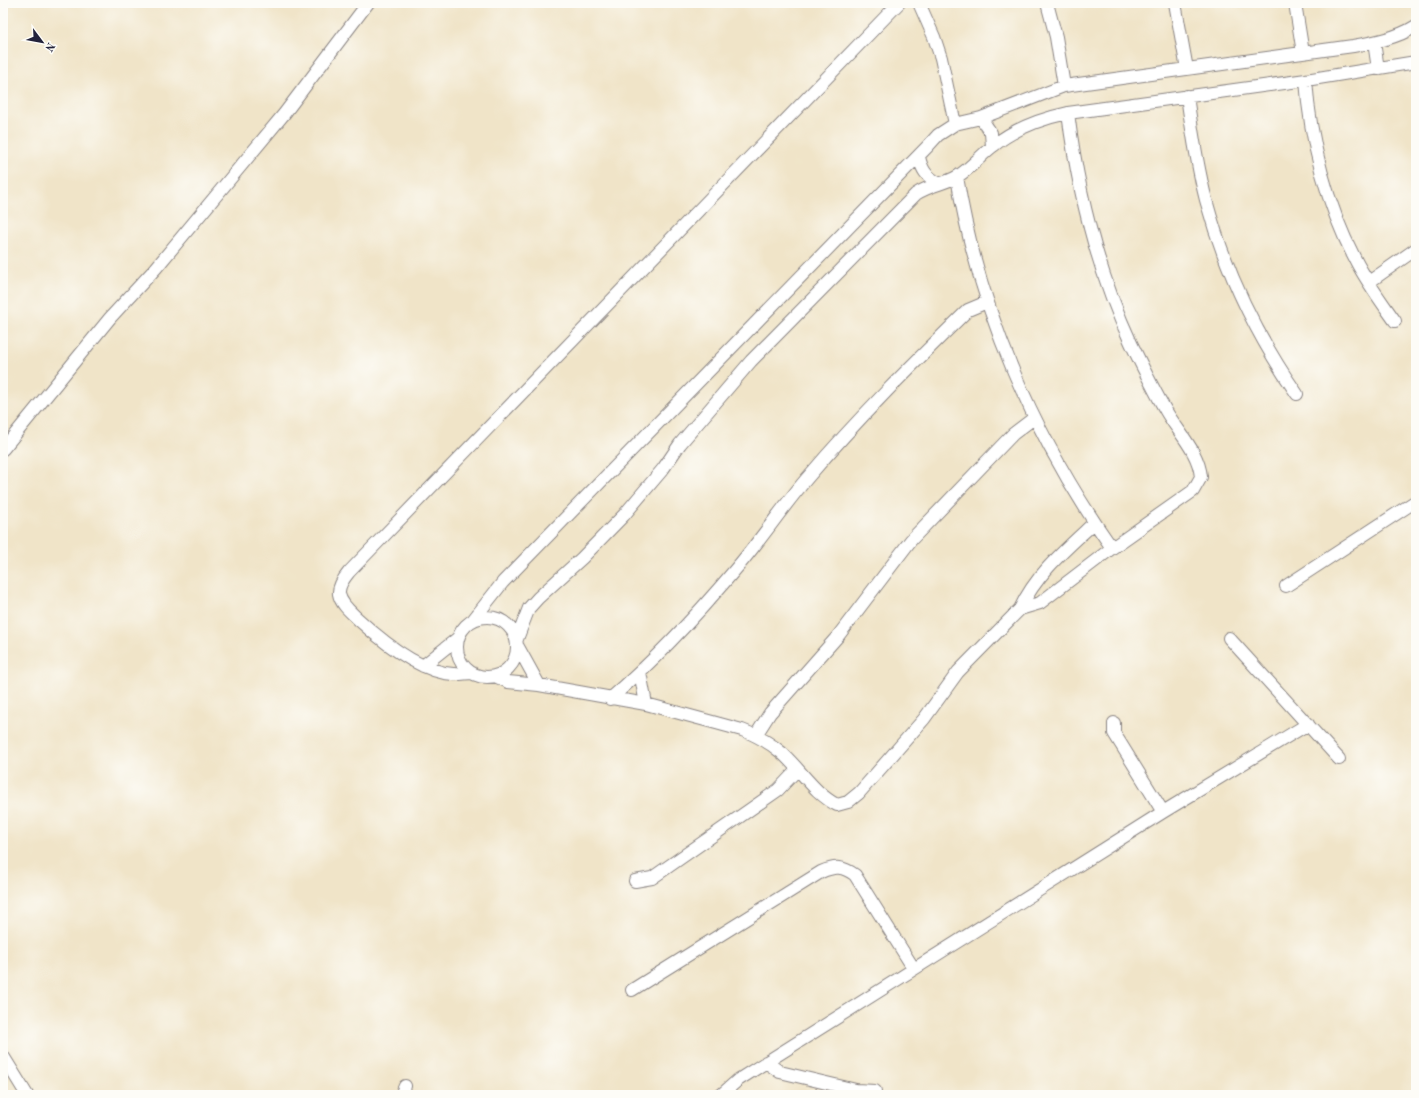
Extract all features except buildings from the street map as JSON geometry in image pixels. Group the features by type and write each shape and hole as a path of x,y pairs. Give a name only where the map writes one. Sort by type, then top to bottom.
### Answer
{"street":[{"path":"3,449 110,318 156,268 284,114 368,3"},
{"path":"472,673 453,674 423,666 404,656 376,635 349,610 341,600 338,592 342,582 349,572 899,3"},
{"path":"919,3 934,37 941,58 956,124"},
{"path":"1047,3 1056,37 1064,86"},
{"path":"1176,3 1187,69"},
{"path":"1295,3 1303,53"},
{"path":"423,666 458,638 503,582 919,157 938,135 956,124 980,118 1064,86 1374,42 1406,32 1416,26"},
{"path":"1374,42 1378,69"},
{"path":"458,638 458,654 466,668 472,673 479,676 495,676 502,673 513,662 517,643 529,608 624,515 663,469 680,444 751,361 916,194 938,183 957,177 992,146 1021,128 1043,119 1068,113 1306,80 1416,62"},
{"path":"1306,80 1307,100 1318,156 1326,185 1344,236 1369,282 1395,321"},
{"path":"1187,96 1194,143 1206,199 1225,259 1255,325 1271,354 1297,394"},
{"path":"1020,609 1040,603 1112,548 1194,491 1201,477 1198,461 1166,412 1115,306 1102,270 1084,200 1068,113"},
{"path":"980,118 991,133 992,146"},
{"path":"919,157 922,169 928,177 938,183"},
{"path":"957,177 973,250 987,302 1007,355 1034,418 1094,523 1112,548"},
{"path":"1369,282 1416,249"},
{"path":"610,699 640,672 730,576 808,477 871,405 968,310 987,302"},
{"path":"756,735 770,713 838,636 911,540 1013,434 1034,418"},
{"path":"1286,586 1416,501"},
{"path":"495,676 508,682 539,685 610,699 646,704 742,730 756,735 782,753 811,786 827,800 837,804 848,802 904,743 958,672 1020,609 1028,591 1042,574 1094,523"},
{"path":"473,620 488,616 496,618 509,626 539,685"},
{"path":"1229,638 1339,759"},
{"path":"640,672 646,704"},
{"path":"1114,723 1114,733 1163,812"},
{"path":"721,1095 738,1080 766,1062 1163,812 1308,724"},
{"path":"635,881 652,878 778,790 797,770"},
{"path":"632,990 822,872 833,867 845,868 855,875 914,969"},
{"path":"3,1056 26,1095"},
{"path":"766,1062 780,1072 856,1090 875,1091"}]}
